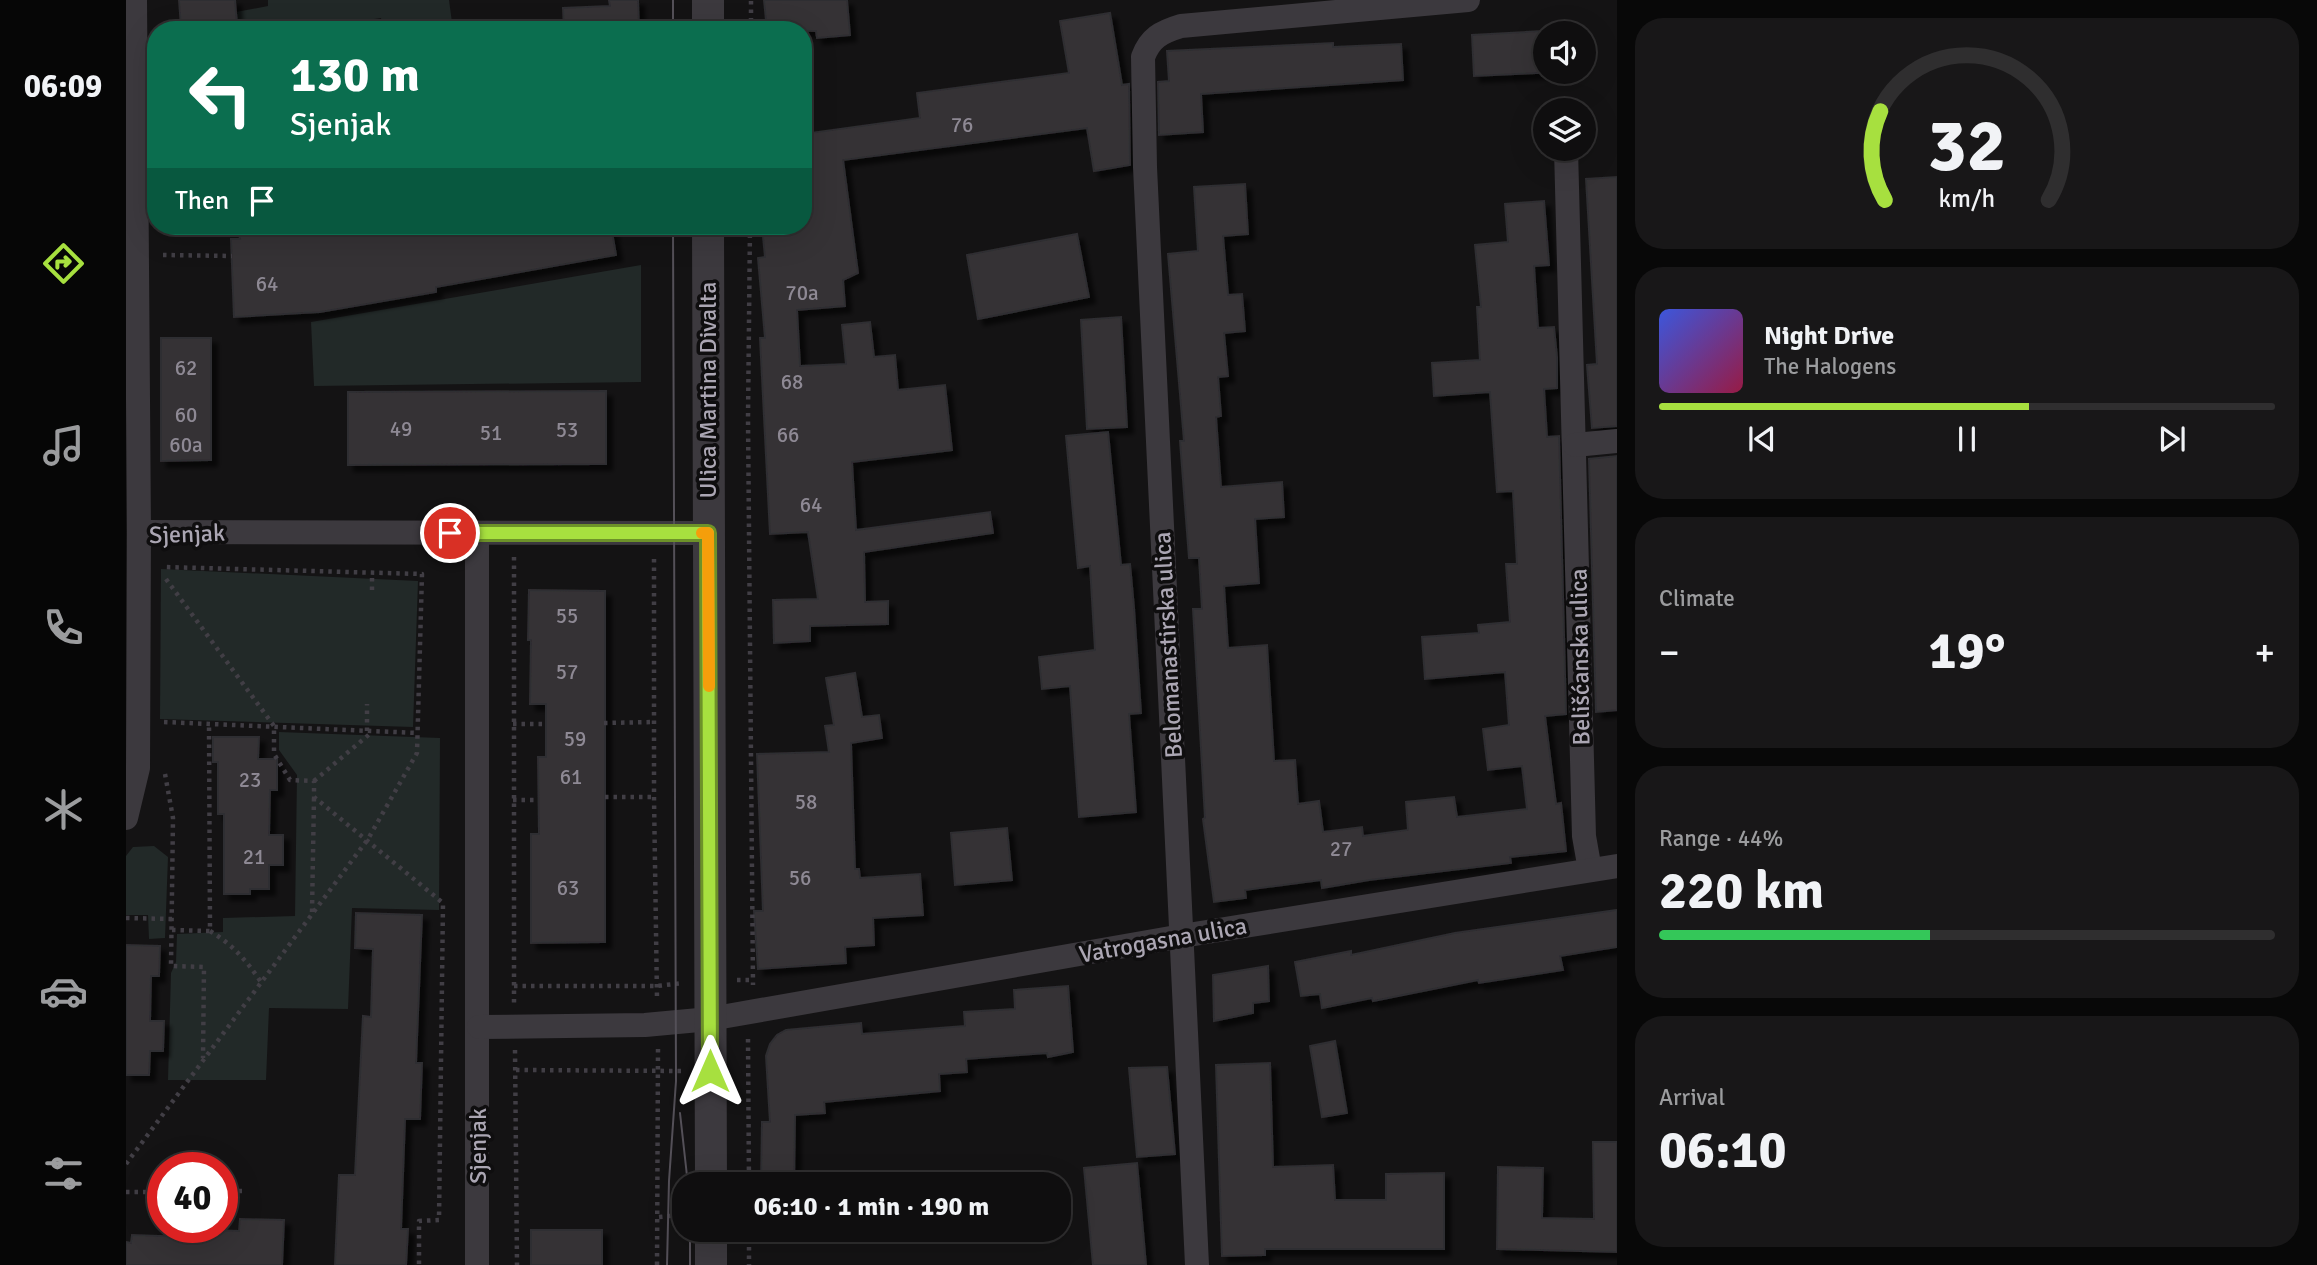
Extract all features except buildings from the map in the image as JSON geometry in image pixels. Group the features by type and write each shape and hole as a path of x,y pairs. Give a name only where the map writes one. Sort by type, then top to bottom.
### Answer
{"street":[{"path":"135,0 130,49 139,533"},
{"path":"708,0 708,21"},
{"path":"1252,9 1468,0"},
{"name":"Belomanastirska ulica","path":"1196,1265 1142,76 1143,57 1148,44 1161,32 1252,9"},
{"name":"Belišćanska ulica","path":"1566,161 1584,836 1590,870"},
{"name":"Ulica Martina Divalta","path":"708,235 711,1172"},
{"path":"1574,445 1617,441"},
{"name":"Sjenjak","path":"126,818 138,768 139,533 708,533"},
{"name":"Sjenjak","path":"477,533 477,1265"},
{"name":"Vatrogasna ulica","path":"710,1019 1182,936 1617,866"},
{"path":"479,1027 657,1025 710,1019"},
{"path":"711,1242 711,1265"}],"path":[{"path":"751,0 751,21"},
{"path":"749,1172 748,1012 754,980 748,418 750,235"},
{"path":"157,254 232,256"},
{"path":"654,549 659,1217 657,1265"},
{"path":"514,551 517,1265"},
{"path":"126,1164 368,839 416,753 422,574 157,567 274,726 274,754 290,780 314,781 370,731"},
{"path":"372,573 372,590"},
{"path":"367,704 370,731"},
{"path":"156,722 417,733"},
{"path":"604,723 655,722"},
{"path":"209,724 210,931"},
{"path":"513,724 546,724"},
{"path":"312,913 314,781"},
{"path":"314,797 443,903 439,1220 419,1221 419,1265"},
{"path":"605,797 654,797"},
{"path":"513,800 538,800"},
{"path":"126,918 172,919"},
{"path":"172,930 210,931 229,942 243,956 261,982"},
{"path":"514,985 657,986 754,980"},
{"path":"516,1070 748,1071"},
{"path":"126,1192 147,1192"},
{"path":"659,1217 672,1216"},
{"path":"749,1242 749,1265"}],"shaded area":[{"path":"268,0 449,0 452,21 382,21 381,18 361,21 236,21 236,12 268,6"},
{"path":"641,265 641,382 314,386 311,322"},
{"path":"161,569 418,581 413,727 160,719"},
{"path":"279,732 440,738 439,910 352,908 348,1009 269,1008 266,1080 168,1080 171,973 176,962 177,934 223,932 223,918 295,916 297,775 279,750"},
{"path":"154,846 168,857 165,938 149,939 148,915 126,915 126,856 133,847"}],"tram line":[{"path":"673,0 673,21"},
{"path":"667,1265 669,1181 676,1081 673,235"},
{"path":"680,1113 687,1172"},
{"path":"690,1242 690,1265"}],"slow traffic":[{"path":"702,533 708,533 709,686"}],"route":[{"path":"450,533 708,533 710,1071"}]}
